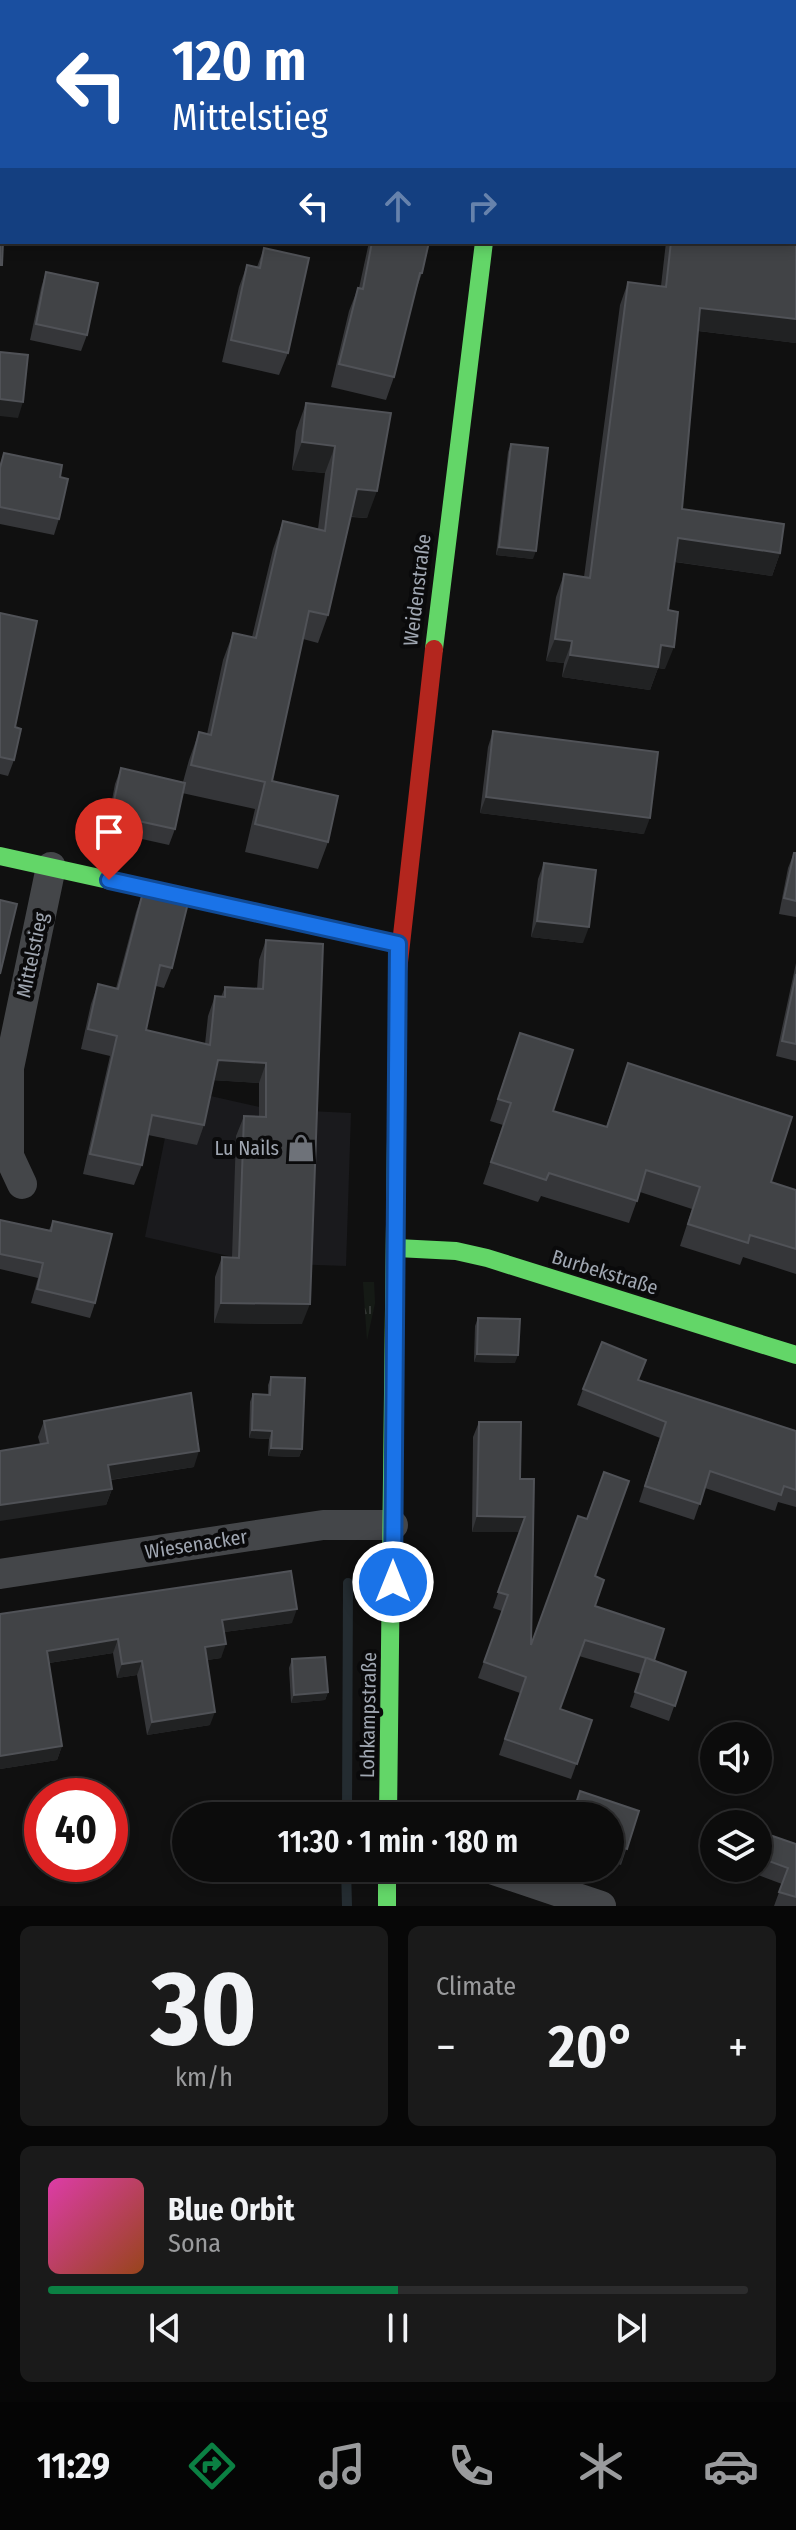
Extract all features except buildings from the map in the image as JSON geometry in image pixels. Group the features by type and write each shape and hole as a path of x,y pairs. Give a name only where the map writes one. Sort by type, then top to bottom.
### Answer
{"street":[{"name":"Weidenstraße","path":"398,944 484,244"},
{"path":"0,856 398,944"},
{"name":"Mittelstieg","path":"22,1184 9,1156 9,1068 51,867"},
{"name":"Lohkampstraße","path":"388,1802 397,1248 398,944"},
{"name":"Burbekstraße","path":"397,1248 456,1251 487,1258 796,1355"},
{"name":"Wiesenacker","path":"0,1574 323,1525 393,1525"},
{"path":"387,1882 387,1906"},
{"path":"530,1882 601,1906"}],"shaded area":[{"path":"175,1088 268,1109 351,1113 346,1266 259,1263 145,1237"}],"green space":[{"path":"363,1282 374,1282 375,1303 367,1340"}],"waterway":[{"path":"347,1802 348,1583"},
{"path":"346,1882 347,1906"}],"traffic: fast":[{"path":"434,649 484,244"},
{"path":"0,856 398,944"},
{"path":"388,1802 398,971"},
{"path":"397,1248 456,1251 487,1258 796,1355"},
{"path":"387,1882 387,1906"}],"traffic: jam":[{"path":"398,971 434,649"}],"place":[{"name":"Lu Nails","path":"301,1148"}],"route":[{"path":"109,880 398,944 393,1582"}]}
